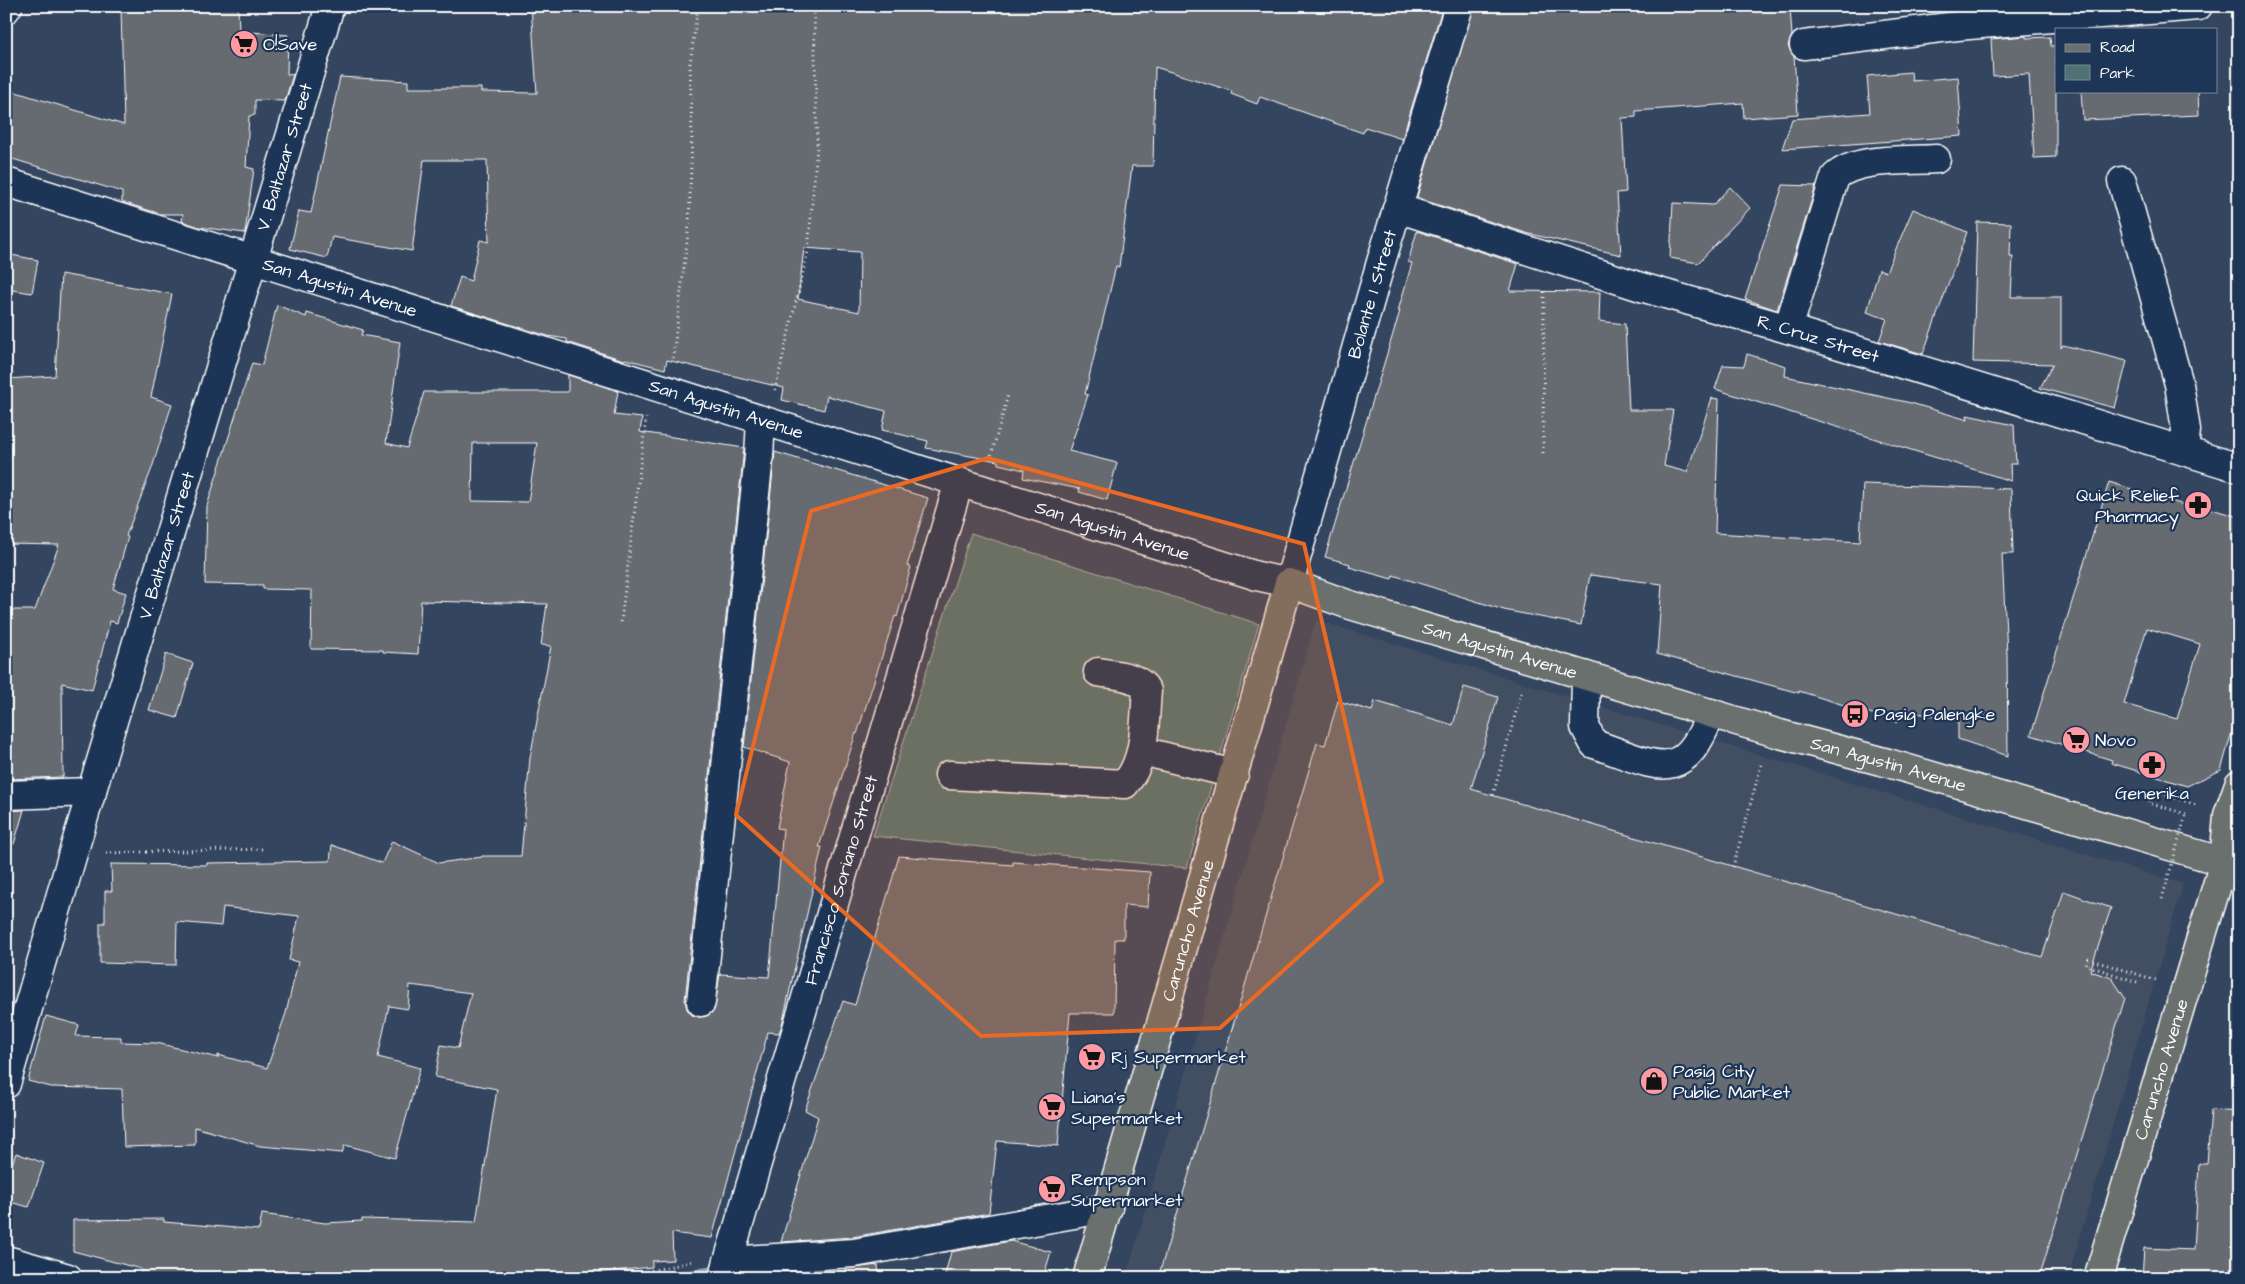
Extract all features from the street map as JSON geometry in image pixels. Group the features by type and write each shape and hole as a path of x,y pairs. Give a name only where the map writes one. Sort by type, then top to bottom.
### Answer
{"main road":[{"name":"San Agustin Avenue","path":"1289,583 1347,604 1770,731 2231,864"},
{"name":"Caruncho Avenue","path":"1087,1278 1289,583"},
{"path":"2231,864 2228,815 2239,784"},
{"path":"2231,864 2239,840"},
{"name":"Caruncho Avenue","path":"2098,1278 2186,989 2231,864"}],"street":[{"name":"V. Baltazar Street","path":"6,1084 92,792 330,6"},
{"name":"Bolante 1 Street","path":"1289,583 1397,208 1458,6"},
{"path":"1804,45 1954,16 2198,6"},
{"path":"1788,329 1835,177 1843,169 1858,165 1936,159"},
{"path":"2122,181 2179,384 2186,430 2184,451"},
{"name":"San Agustin Avenue","path":"6,182 1257,576 1289,583"},
{"name":"R. Cruz Street","path":"1397,208 1544,257 1788,329 2239,468"},
{"path":"701,1002 764,421"},
{"name":"Francisco Soriano Street","path":"727,1264 971,486"},
{"path":"949,774 1125,784 1130,778 1142,751 1147,691 1143,684 1136,680 1098,672"},
{"path":"1586,676 1585,727 1594,744 1662,766 1685,758 1703,735 1711,713"},
{"path":"1142,751 1234,774"},
{"path":"6,795 92,792"},
{"path":"727,1264 854,1253 1108,1208"},
{"path":"6,1260 68,1278"}],"path":[{"path":"670,391 689,225 692,135 690,64 698,6"},
{"path":"764,421 808,251 817,148 814,6"},
{"path":"1543,453 1544,257"},
{"path":"971,486 1008,395"},
{"path":"621,622 645,427"},
{"path":"1493,795 1531,659"},
{"path":"1733,867 1770,731"},
{"path":"2162,899 2186,814 2149,803 2152,791 2191,803"},
{"path":"105,853 263,849"},
{"path":"2137,982 2086,965 2088,960 2186,989"},
{"path":"617,1278 727,1264"}],"highlighted area":[{"path":"988,458 1304,544 1382,881 1220,1028 981,1036 736,815 811,511"}],"shaded area":[{"name":"Pasig City Public Market","path":"1316,620 2183,884 2068,1278 1126,1278"}],"green space":[{"path":"971,533 1259,624 1187,868 873,836"}],"building":[{"path":"238,6 239,31 288,35 287,74 293,75 285,101 255,100 255,115 249,116 246,167 254,169 245,233 199,227 182,221 183,214 161,214 122,202 122,192 6,157 6,89 124,125 121,9"},
{"path":"531,6 1443,6 1402,139 1365,127 1363,133 1260,97 1257,104 1231,94 1232,91 1155,67 1153,166 1132,166 1119,267 1116,266 1085,394 1088,395 1069,451 1117,463 1107,500 1079,492 1080,489 1023,478 1024,470 998,464 998,461 926,448 928,441 882,430 886,411 827,396 824,410 782,400 784,388 667,360 665,369 624,360 567,342 567,339 548,336 451,306 460,277 471,281 480,240 489,242 487,160 424,160 412,251 332,237 327,258 290,249 299,211 311,213 340,77 408,81 408,88 481,88 481,92 537,93","holes":["804,248 860,252 859,312 798,299"]},
{"path":"1474,6 1790,6 1792,36 1788,46 1794,56 1798,114 1744,118 1743,103 1636,111 1636,117 1622,118 1626,192 1617,193 1621,255 1526,233 1426,201 1417,197"},
{"path":"2026,36 2026,38 2050,37 2051,46 2055,46 2056,157 2034,158 2029,74 1993,76 1991,39"},
{"path":"1911,72 1912,81 1958,77 1962,136 1782,149 1792,119 1870,113 1867,76"},
{"path":"2081,92 2198,92 2199,115 2083,120"},
{"path":"1783,185 1816,186 1777,310 1745,299"},
{"path":"1730,187 1750,208 1698,263 1670,258 1673,203 1713,205"},
{"path":"1913,209 1967,232 1923,354 1879,341 1887,319 1867,312 1879,269 1886,272"},
{"path":"1977,222 2011,223 2010,257 2013,257 2011,297 2061,297 2061,348 2063,345 2127,361 2115,408 2040,388 2053,364 1973,362"},
{"path":"1417,231 1518,264 1510,291 1600,292 1599,321 1625,324 1629,410 1673,410 1664,466 1687,472 1712,398 1719,399 1715,533 1860,542 1863,484 2011,489 2013,554 2002,554 2007,654 2008,756 1958,739 1958,720 1899,710 1898,722 1799,691 1799,693 1657,654 1662,584 1590,575 1581,625 1504,610 1393,575 1392,579 1349,567 1350,564 1325,557 1400,311 1398,311 1412,263 1408,262"},
{"path":"6,254 38,260 32,293 6,289"},
{"path":"61,274 172,294 151,397 172,404 152,468 126,536 128,537 113,589 126,593 117,623 110,621 92,690 62,683 63,777 6,779 6,610 35,610 59,545 6,544 6,379 55,376"},
{"path":"277,305 306,317 307,313 363,330 361,335 400,342 386,443 407,448 424,392 568,392 568,375 618,391 614,415 642,418 640,432 744,448 685,1000 687,1009 692,1015 699,1017 707,1016 714,1011 720,974 769,977 783,829 777,828 790,762 744,747 775,452 928,498 907,566 911,567 897,617 895,616 819,847 822,847 782,1025 779,1033 768,1032 712,1238 672,1233 673,1260 652,1261 652,1267 545,1278 172,1278 141,1275 141,1269 73,1251 73,1220 164,1219 164,1222 259,1230 262,1214 325,1223 362,1221 362,1219 476,1222 497,1089 435,1077 441,1045 458,1048 471,993 410,985 408,1009 389,1006 378,1057 420,1068 395,1158 345,1145 342,1153 260,1146 195,1127 195,1145 124,1147 122,1089 51,1087 28,1081 46,1016 79,1025 76,1036 121,1037 121,1042 157,1043 218,1058 218,1055 267,1068 286,1013 298,962 289,960 299,916 223,907 221,926 177,922 176,965 100,963 100,923 105,923 105,891 112,891 111,864 207,865 207,863 330,861 332,845 382,863 392,841 439,863 482,856 521,856 530,758 551,646 541,645 547,604 421,601 418,654 383,652 383,650 311,649 312,590 263,589 263,585 205,584 207,506 252,363 262,365","holes":["473,443 537,443 528,502 472,501"]},
{"path":"1747,354 1786,366 1785,376 1911,403 1968,420 1967,415 2014,425 2016,464 2010,464 2011,481 1715,389 1723,365 1744,366"},
{"path":"2109,482 2200,510 2201,506 2239,517 2239,708 2221,770 2187,786 2111,763 2112,760 2031,735","holes":["2147,628 2200,644 2177,719 2124,704"]},
{"path":"166,654 193,663 177,718 149,710"},
{"name":"Pasig City Public Market","path":"1464,687 1498,697 1471,789 2042,957 2064,891 2111,908 2090,971 2112,978 2125,998 2039,1278 1158,1278 1317,743 1325,745 1338,701 1372,711 1375,701 1453,725"},
{"path":"24,810 14,844 6,843 6,811"},
{"path":"899,856 1013,865 1013,862 1150,872 1148,907 1124,905 1124,939 1115,939 1114,1013 1070,1013 1058,1146 997,1141 989,1213 852,1237 781,1242 818,1117 805,1110 843,1001 855,1005"},
{"path":"2211,1110 2239,1112 2239,1278 2142,1278 2144,1248 2194,1250 2199,1164 2207,1164"},
{"path":"16,1153 44,1163 29,1207 6,1201 6,1182"},
{"path":"1011,1241 1051,1252 1043,1278 944,1278 951,1252"},
{"path":"878,1265 879,1278 847,1278 846,1269"}],"waterway":[{"path":"668,1278 715,1271"}],"place":[{"name":"O!Save","path":"244,44"},
{"name":"Quick Relief Pharmacy","path":"2198,505"},
{"name":"Pasig Palengke","path":"1855,714"},
{"name":"Novo","path":"2076,740"},
{"name":"Generika","path":"2152,765"},
{"name":"Rj Supermarket","path":"1092,1057"},
{"name":"Pasig City Public Market","path":"1654,1081"},
{"name":"Liana's Supermarket","path":"1052,1107"},
{"name":"Rempson Supermarket","path":"1052,1189"}]}
